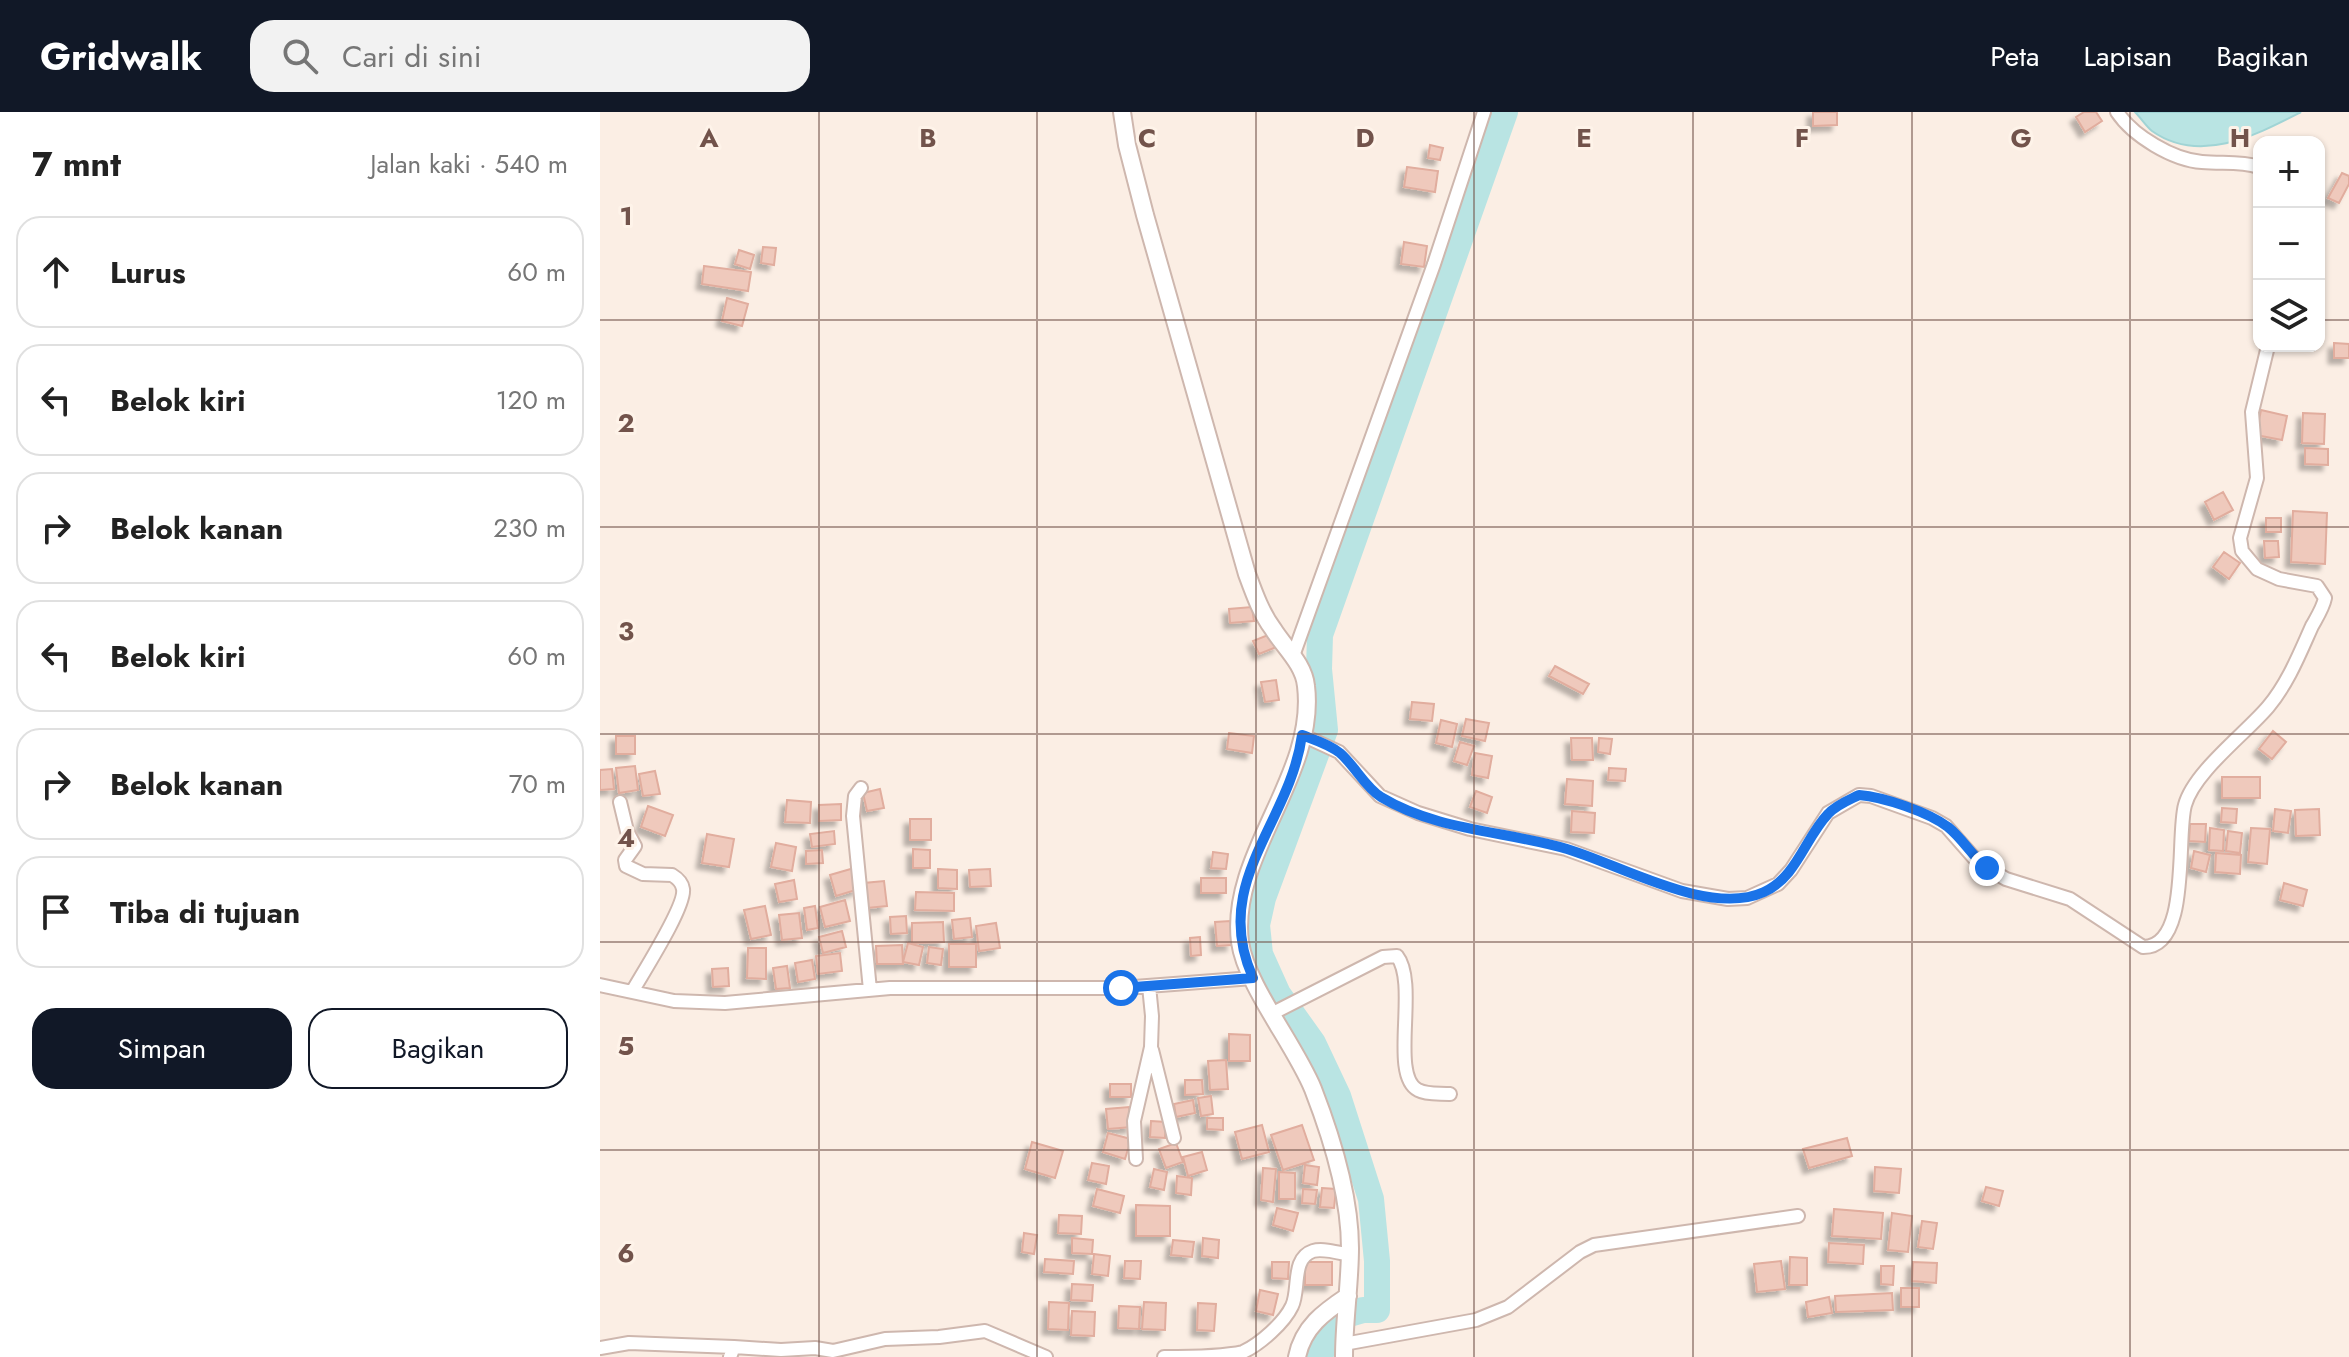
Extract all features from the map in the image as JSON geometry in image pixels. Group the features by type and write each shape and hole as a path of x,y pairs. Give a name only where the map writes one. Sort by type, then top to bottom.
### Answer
{"street":[{"path":"1122,112 1145,215 1238,548 1265,617 1293,656 1307,687 1306,737 1246,882 1241,902 1240,942 1253,978 1276,1012 1312,1088 1328,1135 1346,1207 1350,1255 1344,1340 1476,1320 1495,1314 1594,1245 1798,1216"},
{"path":"1293,656 1434,264 1484,112"},
{"path":"2117,112 2139,136 2193,161 2253,166"},
{"path":"1306,737 1339,752 1380,796 1418,813 1470,829 1566,849 1682,891 1728,899 1747,898 1778,884 1791,870 1828,813 1859,795 1871,796 1946,826 1975,859 2006,879 2070,899 2143,947 2156,945 2170,928 2180,873 2185,803 2216,760 2267,708 2280,690 2298,660 2325,598 2317,586 2279,579 2257,569 2242,551 2240,538 2257,478 2252,412 2267,352"},
{"path":"861,788 852,805 870,990"},
{"path":"620,802 627,831 635,846 625,864 643,874 672,875 683,886 674,917 632,992"},
{"path":"1276,1012 1383,957 1397,956 1403,965 1405,1056 1409,1079 1422,1092 1450,1094"},
{"path":"600,985 674,1001 725,1003 870,990 1149,986 1253,978"},
{"path":"1136,1159 1134,1121 1151,1047 1149,986"},
{"path":"1151,1047 1174,1138"},
{"path":"1164,1357 1221,1357 1246,1351 1291,1308 1303,1258 1316,1250 1350,1255"},
{"path":"1297,1357 1307,1330 1348,1296"},
{"path":"600,1348 629,1343 732,1352 815,1348 833,1351 885,1339 985,1331 1046,1357"}],"water":[{"path":"2135,112 2301,112 2228,143 2189,146 2170,141 2152,131"}],"building":[{"path":"1813,112 1837,112 1837,125 1813,126"},
{"path":"2084,112 2096,112 2102,121 2085,132 2076,117"},
{"path":"1430,145 1443,148 1440,160 1428,158"},
{"path":"1407,167 1438,171 1435,192 1404,187"},
{"path":"2342,173 2349,176 2349,184 2339,203 2328,198"},
{"path":"1404,242 1427,246 1424,267 1401,264"},
{"path":"763,247 776,248 774,265 761,263"},
{"path":"739,250 754,255 750,269 735,264"},
{"path":"704,266 751,272 748,291 702,284"},
{"path":"727,298 748,304 742,326 722,321"},
{"path":"2334,343 2349,344 2349,358 2334,358"},
{"path":"2261,410 2287,416 2282,440 2256,435"},
{"path":"2303,413 2325,414 2324,444 2302,443"},
{"path":"2305,448 2328,449 2328,465 2305,464"},
{"path":"2223,492 2233,510 2214,520 2205,502"},
{"path":"2293,511 2327,513 2325,564 2291,562"},
{"path":"2266,518 2281,518 2281,532 2266,532"},
{"path":"2264,541 2278,541 2279,557 2265,558"},
{"path":"2224,552 2240,563 2229,579 2213,567"},
{"path":"1252,607 1254,621 1230,623 1229,609"},
{"path":"1273,633 1279,646 1259,654 1253,641"},
{"path":"1555,666 1589,684 1583,694 1549,676"},
{"path":"1276,680 1279,700 1265,702 1261,682"},
{"path":"1412,702 1434,704 1432,721 1410,719"},
{"path":"1466,719 1489,723 1485,741 1462,736"},
{"path":"1441,720 1457,724 1452,747 1436,743"},
{"path":"2273,731 2286,742 2272,759 2259,749"},
{"path":"1229,733 1254,736 1252,753 1227,749"},
{"path":"616,736 635,736 635,754 616,754"},
{"path":"1571,738 1592,738 1593,760 1572,760"},
{"path":"1599,738 1612,739 1610,754 1598,752"},
{"path":"1460,742 1474,746 1467,765 1454,761"},
{"path":"1475,753 1492,756 1488,778 1472,775"},
{"path":"635,766 638,790 619,793 616,768"},
{"path":"1609,768 1626,769 1625,781 1608,780"},
{"path":"612,769 614,789 600,790 600,770"},
{"path":"655,771 660,794 643,796 639,774"},
{"path":"2222,777 2260,777 2260,798 2222,798"},
{"path":"1567,779 1593,781 1592,806 1565,804"},
{"path":"880,789 884,808 867,811 863,793"},
{"path":"1476,791 1492,797 1487,813 1470,807"},
{"path":"787,800 811,802 810,823 785,822"},
{"path":"841,804 841,820 819,821 819,805"},
{"path":"648,806 673,815 665,836 641,827"},
{"path":"2222,808 2237,809 2236,823 2221,822"},
{"path":"2275,809 2291,811 2288,833 2273,831"},
{"path":"2319,809 2320,835 2296,836 2295,810"},
{"path":"1572,811 1595,813 1594,833 1571,832"},
{"path":"910,819 931,819 931,840 910,840"},
{"path":"2190,824 2206,824 2205,842 2189,841"},
{"path":"2210,828 2224,830 2223,851 2209,850"},
{"path":"2251,828 2270,829 2267,864 2248,862"},
{"path":"834,831 835,844 812,847 810,834"},
{"path":"2228,831 2242,833 2240,853 2226,851"},
{"path":"707,834 734,839 729,867 702,863"},
{"path":"776,843 796,847 792,871 771,867"},
{"path":"913,849 930,850 930,868 913,868"},
{"path":"822,850 823,863 806,864 806,851"},
{"path":"2194,851 2210,855 2206,872 2191,868"},
{"path":"1213,852 1228,854 1226,869 1211,868"},
{"path":"2216,853 2241,855 2240,874 2215,872"},
{"path":"854,868 859,889 836,896 830,875"},
{"path":"938,869 957,870 957,889 938,888"},
{"path":"990,869 991,886 970,887 969,870"},
{"path":"1201,878 1226,878 1226,893 1201,893"},
{"path":"794,880 797,899 779,902 775,884"},
{"path":"884,881 887,906 867,908 864,883"},
{"path":"2284,883 2307,890 2303,906 2280,900"},
{"path":"916,892 954,893 954,911 915,910"},
{"path":"845,900 850,921 825,927 820,907"},
{"path":"765,906 771,935 751,939 744,910"},
{"path":"815,906 818,928 807,930 804,908"},
{"path":"799,913 802,938 782,940 779,915"},
{"path":"906,916 907,933 891,934 890,917"},
{"path":"970,918 972,937 954,939 952,920"},
{"path":"1230,921 1232,945 1217,946 1215,922"},
{"path":"943,922 944,942 912,943 912,923"},
{"path":"996,923 1000,948 979,951 976,926"},
{"path":"842,931 846,947 823,953 819,937"},
{"path":"1200,937 1201,955 1191,956 1190,938"},
{"path":"908,943 923,947 919,965 903,962"},
{"path":"949,944 976,944 976,967 949,967"},
{"path":"902,945 903,964 877,964 876,946"},
{"path":"929,947 943,949 941,965 927,963"},
{"path":"748,948 766,948 766,979 747,978"},
{"path":"840,953 842,971 818,974 816,956"},
{"path":"812,960 815,979 798,982 795,963"},
{"path":"787,966 790,988 776,989 773,968"},
{"path":"728,968 729,986 713,987 712,969"},
{"path":"1229,1034 1250,1035 1250,1061 1229,1061"},
{"path":"1226,1060 1228,1089 1210,1090 1208,1061"},
{"path":"1185,1080 1202,1080 1203,1094 1185,1095"},
{"path":"1110,1084 1131,1084 1131,1097 1110,1097"},
{"path":"1211,1096 1213,1114 1201,1116 1198,1098"},
{"path":"1193,1100 1195,1113 1176,1117 1174,1104"},
{"path":"1129,1107 1132,1127 1108,1129 1106,1109"},
{"path":"1207,1118 1223,1118 1223,1130 1207,1129"},
{"path":"1151,1121 1166,1122 1165,1138 1150,1137"},
{"path":"1262,1125 1269,1152 1242,1159 1235,1132"},
{"path":"1302,1125 1314,1160 1283,1170 1271,1135"},
{"path":"1108,1133 1131,1139 1125,1159 1103,1152"},
{"path":"1847,1138 1852,1156 1809,1168 1803,1149"},
{"path":"1032,1142 1063,1151 1055,1178 1025,1169"},
{"path":"1176,1143 1183,1162 1166,1168 1159,1149"},
{"path":"1202,1152 1207,1170 1188,1176 1183,1157"},
{"path":"1092,1163 1109,1166 1106,1184 1088,1180"},
{"path":"1305,1165 1319,1167 1317,1185 1303,1183"},
{"path":"1875,1167 1901,1169 1899,1193 1874,1191"},
{"path":"1263,1168 1276,1169 1273,1202 1261,1200"},
{"path":"1154,1169 1167,1172 1164,1190 1150,1187"},
{"path":"1279,1172 1295,1173 1295,1199 1279,1199"},
{"path":"1177,1176 1192,1178 1191,1195 1176,1193"},
{"path":"1986,1187 2003,1191 1999,1206 1982,1201"},
{"path":"1322,1188 1336,1189 1334,1208 1320,1207"},
{"path":"1097,1189 1124,1196 1120,1213 1093,1206"},
{"path":"1303,1189 1317,1190 1315,1204 1302,1203"},
{"path":"1136,1205 1170,1206 1170,1236 1136,1236"},
{"path":"1277,1208 1298,1213 1293,1231 1273,1225"},
{"path":"1834,1209 1883,1213 1881,1239 1832,1236"},
{"path":"1892,1213 1912,1216 1908,1252 1888,1250"},
{"path":"1059,1215 1082,1216 1081,1234 1058,1233"},
{"path":"1922,1221 1937,1223 1933,1249 1918,1247"},
{"path":"1024,1233 1037,1235 1034,1254 1022,1252"},
{"path":"1072,1238 1093,1240 1092,1254 1072,1253"},
{"path":"1203,1238 1219,1240 1218,1258 1202,1256"},
{"path":"1173,1240 1194,1242 1192,1257 1171,1255"},
{"path":"1829,1243 1864,1245 1863,1264 1828,1262"},
{"path":"1094,1254 1110,1256 1108,1276 1092,1274"},
{"path":"1790,1257 1807,1258 1807,1285 1789,1285"},
{"path":"1045,1259 1074,1261 1073,1274 1044,1272"},
{"path":"1125,1261 1141,1261 1140,1279 1124,1278"},
{"path":"1781,1261 1785,1289 1757,1292 1754,1264"},
{"path":"1272,1262 1289,1262 1288,1279 1272,1278"},
{"path":"1305,1262 1332,1262 1332,1285 1305,1285"},
{"path":"1913,1262 1937,1263 1936,1283 1912,1281"},
{"path":"1881,1266 1894,1266 1893,1285 1881,1284"},
{"path":"1072,1284 1093,1285 1092,1301 1071,1300"},
{"path":"1901,1288 1919,1288 1919,1307 1901,1307"},
{"path":"1260,1290 1278,1294 1273,1315 1256,1311"},
{"path":"1892,1293 1893,1310 1836,1312 1835,1296"},
{"path":"1829,1297 1832,1313 1808,1317 1806,1302"},
{"path":"1049,1302 1069,1303 1068,1330 1048,1329"},
{"path":"1144,1302 1166,1303 1165,1330 1142,1329"},
{"path":"1198,1303 1216,1304 1214,1331 1197,1330"},
{"path":"1119,1306 1140,1307 1139,1329 1118,1328"},
{"path":"1072,1311 1095,1312 1094,1336 1071,1335"}],"waterway":[{"path":"1320,1357 1332,1319 1363,1310 1377,1310 1377,1261 1371,1199 1338,1096 1313,1043 1278,994 1260,954 1257,925 1263,898 1325,730 1319,669 1320,635 1505,112"}],"route":[{"path":"1121,988 1253,978 1240,942 1241,902 1246,882 1291,774 1302,735 1339,752 1372,790 1395,804 1470,829 1566,849 1682,891 1728,899 1747,898 1764,892 1778,884 1791,870 1828,813 1859,795 1871,796 1932,818 1946,826 1987,868"}]}
